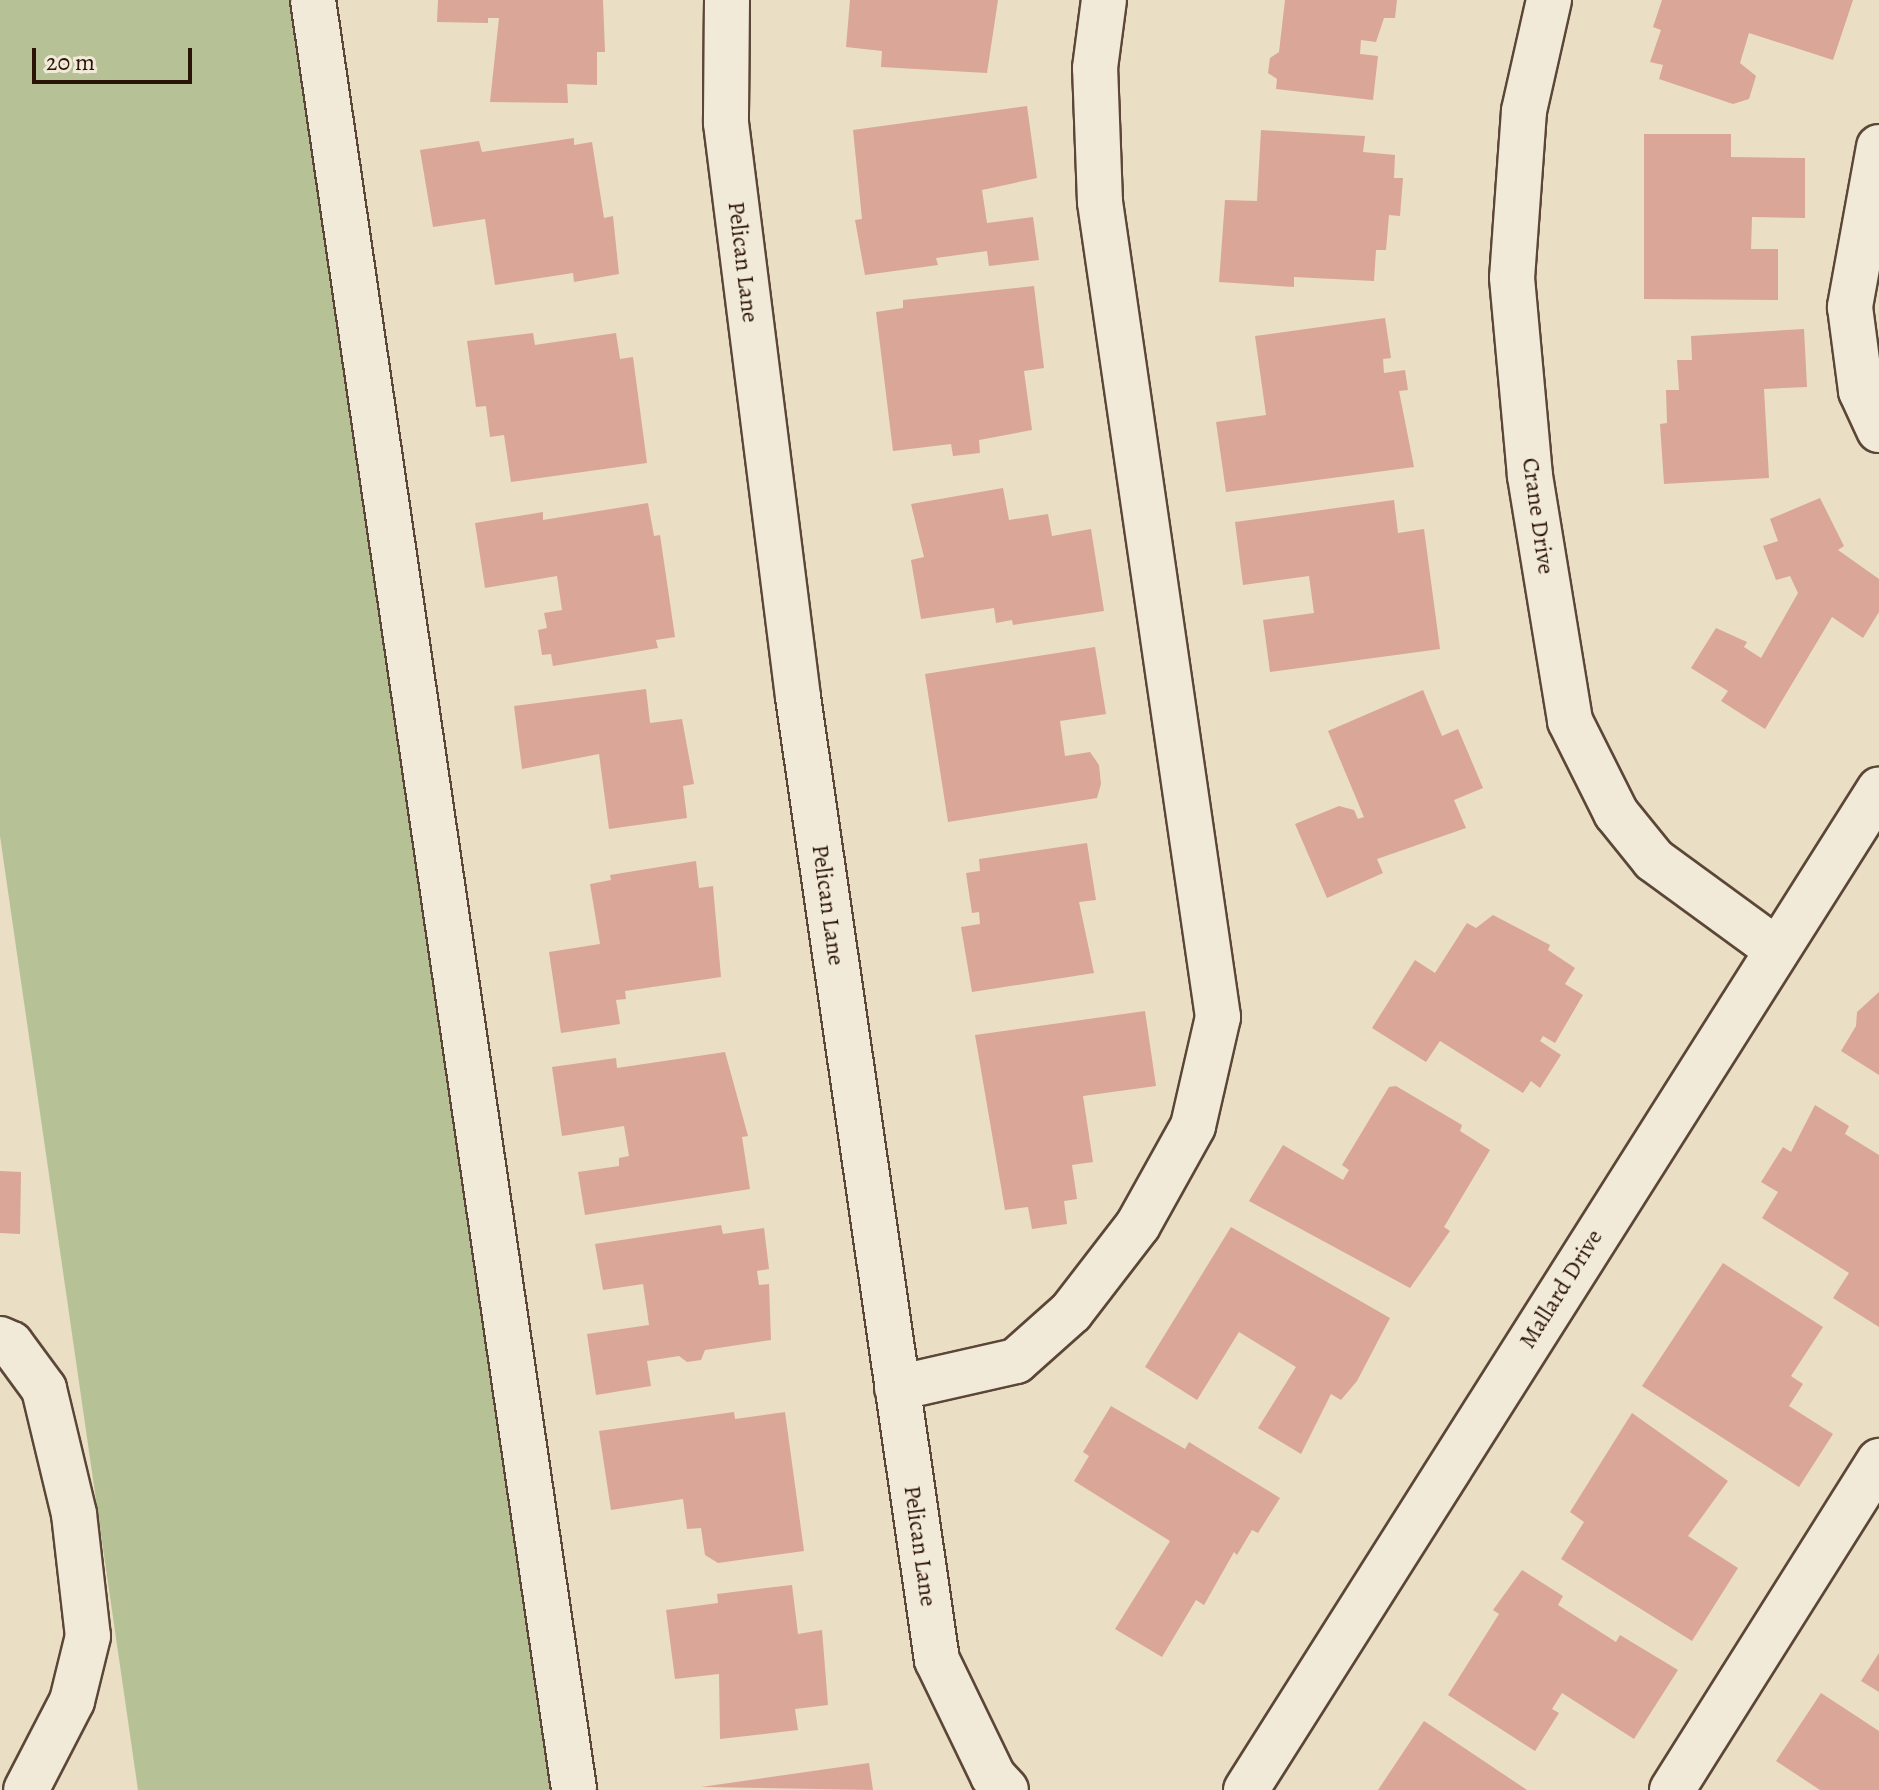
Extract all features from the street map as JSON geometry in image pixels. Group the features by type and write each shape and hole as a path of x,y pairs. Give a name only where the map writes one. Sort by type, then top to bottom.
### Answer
{"street":[{"path":"313,0 574,1790"},
{"name":"Pelican Lane","path":"727,0 728,138 798,697 937,1660 993,1776 1006,1790"},
{"path":"897,1388 1016,1361 1071,1312 1138,1225 1193,1126 1218,1017 1100,202 1095,68 1104,0"},
{"name":"Crane Drive","path":"1549,0 1524,111 1512,278 1530,476 1570,721 1616,813 1654,860 1776,949"},
{"path":"1879,147 1850,307 1861,391 1879,430"},
{"name":"Mallard Drive","path":"1246,1790 1879,790"},
{"path":"0,1339 11,1344 44,1389 74,1514 88,1636 72,1701 26,1790"},
{"path":"1672,1790 1879,1461"}],"green space":[{"path":"0,0 291,0 551,1790 138,1790 0,836"}],"building":[{"path":"438,0 603,0 605,52 597,52 597,85 567,84 568,103 490,102 499,18 488,18 488,23 437,22"},
{"path":"850,0 998,0 987,73 881,67 882,51 846,47"},
{"path":"1285,0 1397,0 1395,18 1384,18 1376,42 1361,40 1360,54 1378,56 1373,100 1276,89 1277,79 1268,73 1270,58 1279,52"},
{"path":"1662,0 1853,0 1833,60 1749,33 1740,63 1756,76 1749,99 1733,104 1659,79 1663,65 1650,62 1661,30 1653,27"},
{"path":"1027,106 1037,178 982,190 987,223 1033,217 1039,260 989,266 987,251 936,258 938,265 865,275 855,220 862,219 853,130"},
{"path":"1261,130 1365,136 1363,152 1395,155 1394,178 1403,178 1400,216 1389,215 1386,250 1376,250 1374,281 1294,277 1294,287 1219,282 1225,200 1257,201"},
{"path":"1644,134 1731,134 1731,157 1805,158 1805,218 1752,217 1751,249 1778,249 1778,300 1644,299"},
{"path":"574,138 574,145 592,142 604,218 613,216 619,274 574,282 573,273 495,285 485,219 433,227 420,150 479,141 482,152"},
{"path":"1034,286 1044,368 1024,371 1032,430 979,440 980,453 953,456 951,444 893,451 876,312 903,308 903,300"},
{"path":"1385,318 1391,358 1383,359 1384,373 1405,370 1408,390 1399,391 1414,467 1226,492 1216,422 1266,415 1255,336"},
{"path":"1804,329 1807,387 1764,389 1769,478 1664,484 1660,424 1667,423 1666,390 1679,390 1677,360 1692,360 1691,336"},
{"path":"533,333 535,345 616,333 620,359 633,357 647,463 511,482 504,435 490,437 486,406 476,407 467,341"},
{"path":"1003,488 1009,520 1048,514 1052,536 1091,529 1104,611 1013,625 1012,620 996,623 994,608 921,619 911,560 924,557 911,504"},
{"path":"1820,498 1844,546 1838,550 1879,579 1879,612 1863,638 1832,617 1765,729 1721,701 1728,691 1691,668 1716,628 1747,642 1744,647 1761,658 1798,593 1790,576 1776,580 1763,546 1778,541 1770,519"},
{"path":"1394,500 1398,533 1424,529 1440,649 1270,672 1263,620 1314,613 1309,576 1243,585 1235,522"},
{"path":"648,503 654,536 660,535 675,637 656,640 658,648 553,666 551,654 542,655 538,630 547,628 544,613 562,610 557,576 485,588 475,523 543,512 543,520"},
{"path":"1095,647 1106,714 1060,721 1065,756 1090,752 1099,765 1101,784 1097,798 948,822 925,674"},
{"path":"646,689 650,723 682,719 694,784 683,786 687,818 609,829 599,754 522,769 514,706"},
{"path":"1423,690 1442,736 1458,729 1483,788 1454,800 1466,828 1377,859 1383,873 1327,898 1295,824 1339,806 1354,810 1358,819 1364,817 1328,731"},
{"path":"1087,843 1096,900 1079,902 1094,973 972,992 961,927 980,924 979,912 972,913 966,873 980,871 979,859"},
{"path":"696,861 699,888 713,886 721,977 625,991 626,999 616,1000 620,1024 561,1033 549,952 600,944 590,884 611,880 610,875"},
{"path":"1493,915 1550,945 1548,950 1575,968 1565,984 1583,995 1555,1043 1543,1036 1540,1041 1561,1055 1540,1088 1531,1081 1523,1093 1440,1041 1426,1062 1372,1028 1415,960 1435,973 1467,923 1476,928"},
{"path":"1879,992 1879,1075 1841,1051 1856,1026 1857,1012"},
{"path":"1145,1011 1156,1086 1083,1096 1093,1162 1072,1165 1077,1199 1064,1201 1067,1224 1032,1229 1028,1207 1005,1210 975,1035"},
{"path":"725,1052 748,1136 742,1137 750,1189 585,1215 578,1172 619,1166 619,1158 629,1156 624,1126 562,1136 552,1067 616,1058 617,1068"},
{"path":"1396,1086 1462,1125 1460,1131 1490,1150 1444,1227 1450,1231 1410,1288 1249,1201 1283,1145 1343,1180 1349,1170 1342,1165 1389,1087"},
{"path":"1815,1105 1849,1126 1845,1134 1879,1155 1879,1327 1833,1298 1849,1273 1762,1218 1778,1192 1761,1182 1783,1147 1791,1152"},
{"path":"0,1171 21,1172 20,1234 0,1233"},
{"path":"721,1225 723,1234 764,1228 769,1269 757,1271 759,1285 769,1284 771,1340 705,1350 701,1360 687,1362 679,1356 647,1361 651,1386 596,1395 587,1334 649,1325 643,1284 603,1290 595,1244"},
{"path":"1231,1227 1390,1318 1357,1381 1341,1400 1331,1394 1301,1454 1258,1428 1296,1367 1239,1332 1197,1400 1145,1367"},
{"path":"1723,1263 1823,1327 1791,1376 1803,1384 1789,1406 1833,1434 1799,1487 1642,1386"},
{"path":"1111,1406 1185,1449 1189,1442 1280,1498 1258,1533 1252,1530 1237,1555 1234,1552 1204,1605 1196,1600 1162,1657 1115,1629 1170,1541 1074,1481 1089,1456 1083,1452"},
{"path":"734,1412 735,1419 785,1412 804,1551 718,1563 705,1555 701,1528 687,1529 683,1499 611,1510 599,1431"},
{"path":"1632,1413 1728,1481 1688,1536 1738,1568 1692,1641 1561,1559 1584,1522 1570,1512"},
{"path":"1522,1570 1563,1596 1558,1605 1616,1642 1620,1635 1678,1670 1634,1739 1562,1693 1552,1709 1559,1713 1535,1751 1448,1695 1499,1614 1493,1610"},
{"path":"792,1585 798,1634 822,1630 828,1705 795,1709 798,1730 720,1739 719,1674 675,1679 666,1610 718,1603 717,1594"},
{"path":"1879,1653 1879,1692 1861,1681"},
{"path":"1821,1693 1879,1731 1879,1790 1820,1790 1776,1761"},
{"path":"1424,1721 1527,1790 1378,1790"},
{"path":"869,1763 873,1790 701,1787"}]}
